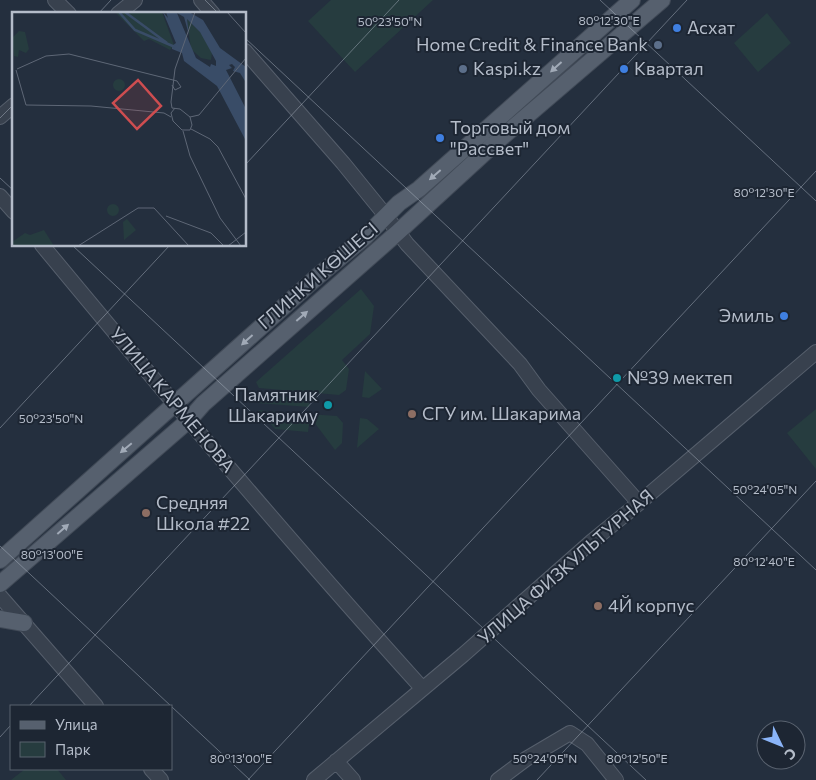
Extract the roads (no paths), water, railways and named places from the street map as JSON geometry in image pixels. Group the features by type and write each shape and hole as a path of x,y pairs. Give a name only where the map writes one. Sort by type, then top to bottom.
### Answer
{"main road":[{"name":"ГЛИНКИ КӨШЕСІ","path":"0,560 318,276 366,236 386,216 632,0"},
{"name":"ГЛИНКИ КӨШЕСІ","path":"0,584 189,420 203,404 398,233 494,144 662,0"},
{"path":"0,619 24,623"}],"street":[{"path":"55,0 67,12"},
{"path":"120,12 135,0"},
{"path":"201,0 211,12"},
{"path":"246,52 343,163 398,233 520,364 546,397 639,504"},
{"path":"0,117 12,107"},
{"path":"0,196 12,210"},
{"name":"УЛИЦА КАРМЕНОВА","path":"43,246 175,405 335,591 422,688"},
{"name":"УЛИЦА ФИЗКУЛЬТУРНАЯ","path":"314,780 816,352"},
{"path":"0,596 95,705"},
{"path":"498,780 526,759 570,733 587,744 616,780"},
{"path":"336,761 353,780"},
{"path":"152,770 161,780"}],"place":[{"name":"Асхат","path":"677,28"},
{"name":"Home Credit & Finance Bank","path":"658,45"},
{"name":"Kaspi.kz","path":"463,69"},
{"name":"Квартал","path":"624,69"},
{"name":"Торговый дом \"Рассвет\"","path":"440,138"},
{"name":"Эмиль","path":"784,316"},
{"name":"№39 мектеп","path":"617,378"},
{"name":"Памятник Шакариму","path":"328,405"},
{"name":"СГУ им. Шакарима","path":"412,414"},
{"name":"Средняя Школа #22","path":"146,513"},
{"name":"4Й корпус","path":"598,606"}]}
